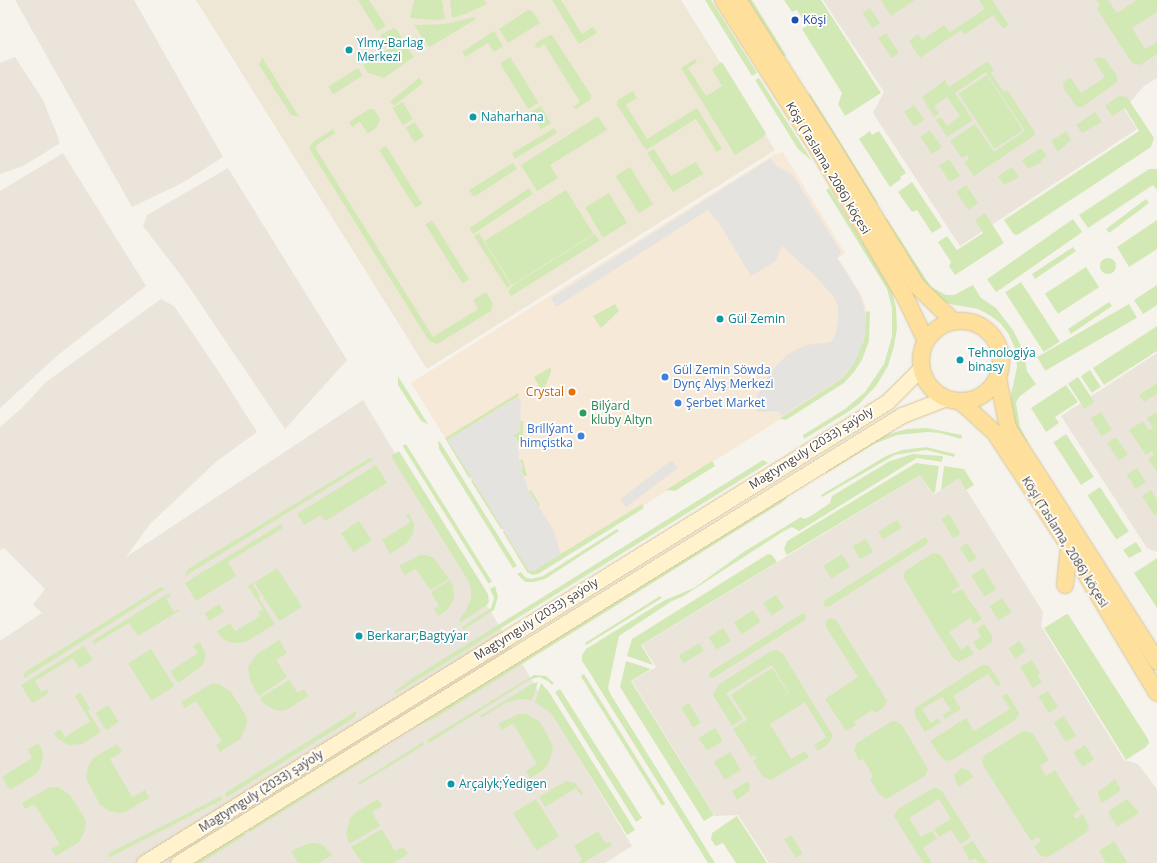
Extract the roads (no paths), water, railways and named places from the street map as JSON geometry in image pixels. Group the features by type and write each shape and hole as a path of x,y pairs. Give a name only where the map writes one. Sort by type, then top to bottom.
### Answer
{"main road":[{"name":"Köşi (Taslama, 2086) köçesi","path":"723,0 822,156 905,297 926,341"},
{"name":"Köşi (Taslama, 2086) köçesi","path":"738,0 830,144 917,286 953,321"},
{"path":"953,321 974,322 986,328 995,338 1001,350 1002,364 998,378 992,388 983,395 972,400 953,400 935,392 926,380 922,368 921,354 926,341 935,330 946,323 953,321"},
{"name":"Magtymguly (2033) şaýoly","path":"144,863 887,402 922,368"},
{"name":"Köşi (Taslama, 2086) köçesi","path":"998,378 1008,428 1157,661"},
{"name":"Köşi (Taslama, 2086) köçesi","path":"953,400 995,434 1069,546 1157,693"},
{"name":"Magtymguly (2033) şaýoly","path":"178,863 902,415 953,400"},
{"path":"1065,585 1069,546"}],"place":[{"name":"Köşi","path":"795,20"},
{"name":"Ylmy-Barlag Merkezi","path":"349,50"},
{"name":"Naharhana","path":"473,117"},
{"name":"Gül Zemin","path":"720,319"},
{"name":"Tehnologiýa binasy","path":"960,360"},
{"name":"Gül Zemin Söwda Dynç Alyş Merkezi","path":"665,377"},
{"name":"Crystal","path":"572,392"},
{"name":"Şerbet Market","path":"678,403"},
{"name":"Bilýard kluby Altyn","path":"583,413"},
{"name":"Brillýant himçistka","path":"581,436"},
{"name":"Berkarar;Bagtyýar","path":"359,636"},
{"name":"Arçalyk;Ýedigen","path":"451,784"}]}
